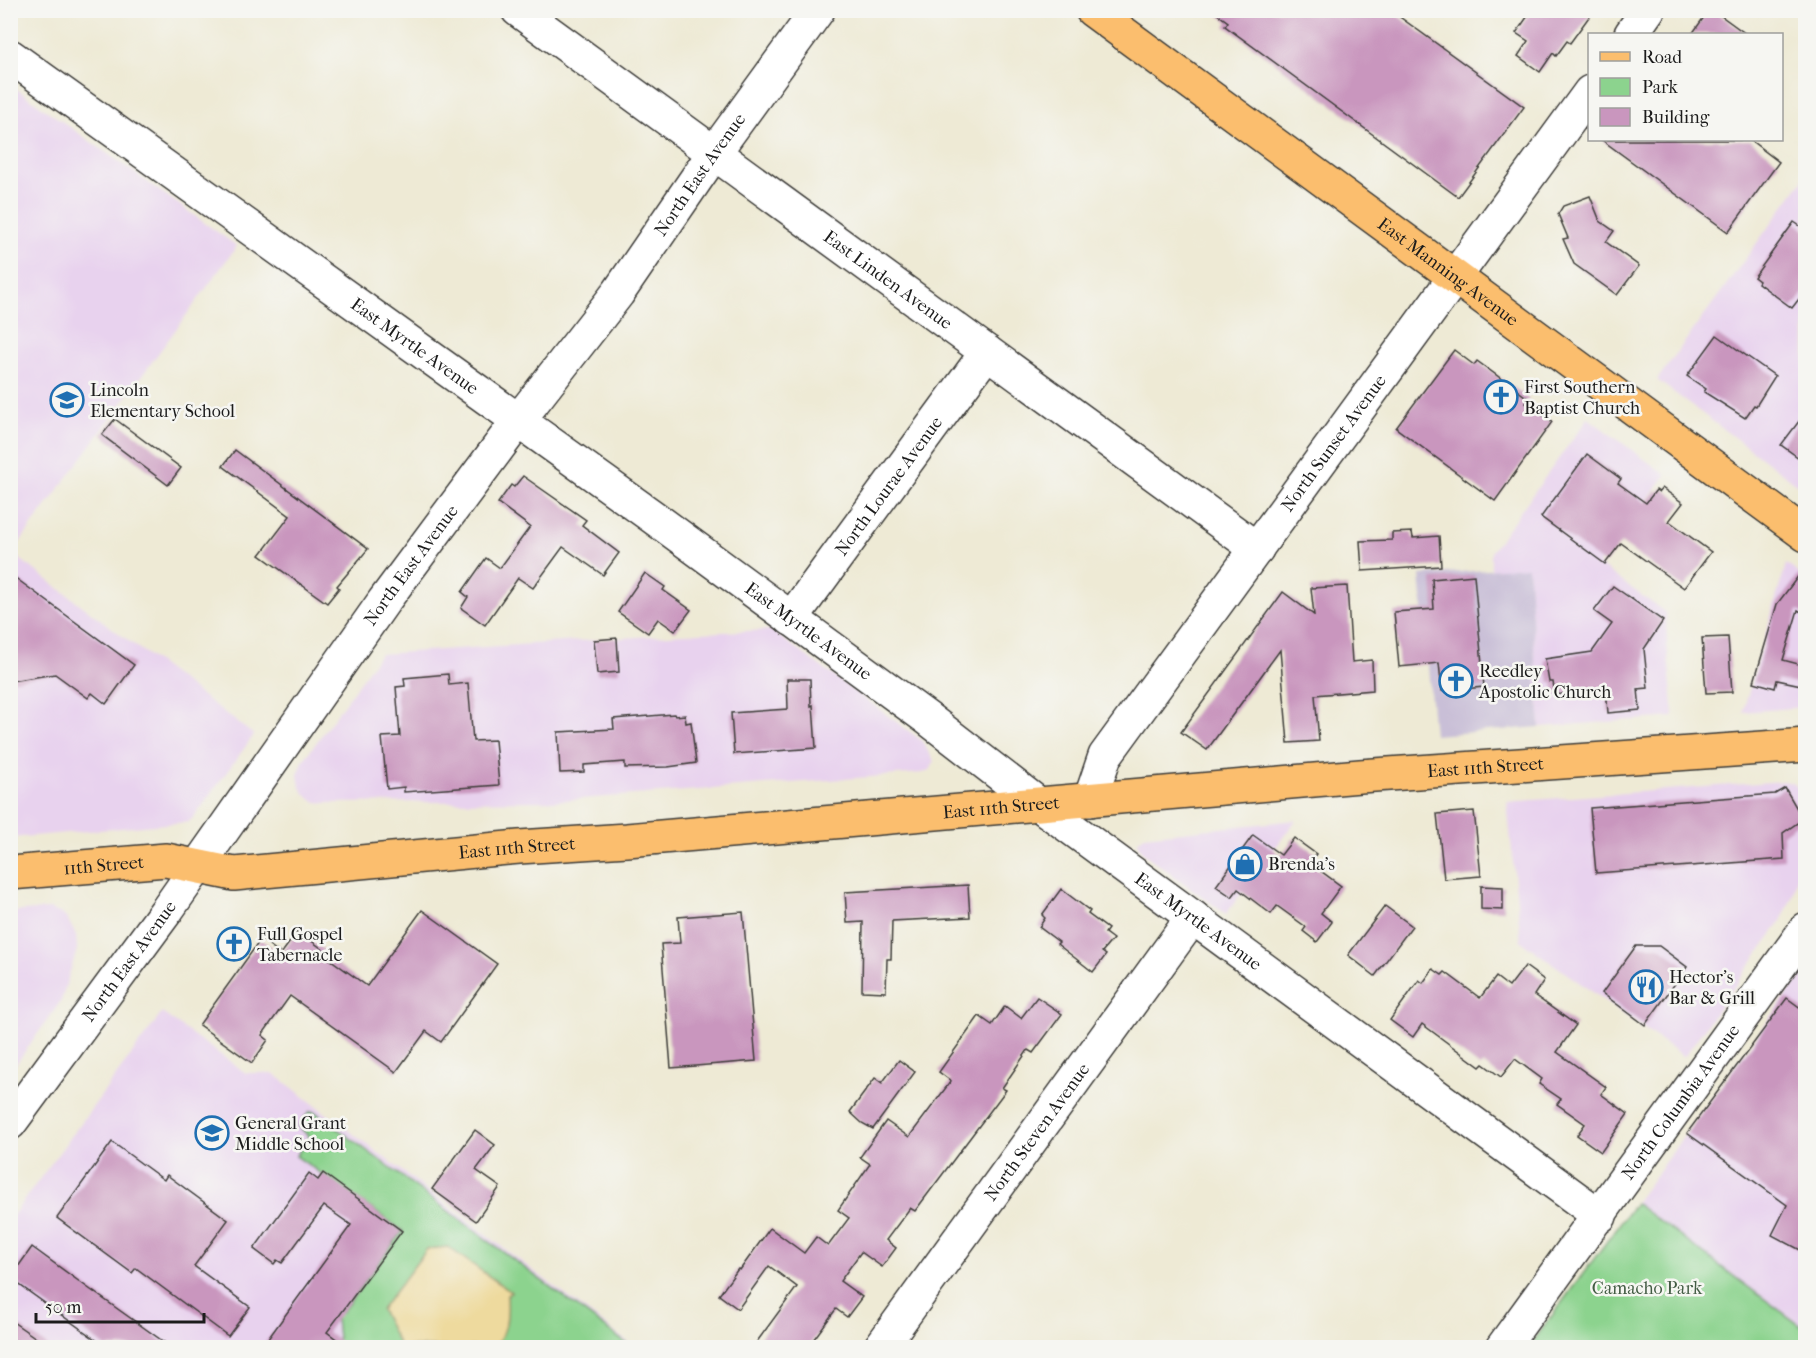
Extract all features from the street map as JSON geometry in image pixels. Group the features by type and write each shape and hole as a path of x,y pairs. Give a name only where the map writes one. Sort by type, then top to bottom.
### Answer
{"main road":[{"name":"East Manning Avenue","path":"1092,10 1806,535"},
{"name":"East 11th Street","path":"198,866 234,874 519,846 639,839 1509,765 1806,745"},
{"name":"11th Street","path":"10,873 166,860 198,866"}],"street":[{"name":"East Linden Avenue","path":"518,10 1257,549"},
{"name":"North East Avenue","path":"10,1123 198,866 384,601 518,421 618,293 714,153 818,10"},
{"path":"1632,33 1648,10"},
{"name":"East Myrtle Avenue","path":"10,56 653,517 927,718 1041,806 1600,1216"},
{"name":"North Sunset Avenue","path":"1090,801 1105,756 1588,95"},
{"name":"North Lourae Avenue","path":"791,619 987,352"},
{"name":"North Steven Avenue","path":"880,1347 1193,917"},
{"name":"North Columbia Avenue","path":"1502,1347 1600,1216 1806,929"}],"shaded area":[{"path":"11,85 237,246 12,553 254,735 188,822 11,838"},
{"path":"1805,177 1805,490 1657,380"},
{"path":"1588,418 1666,475 1598,564 1666,613 1674,717 1540,727 1528,568 1491,570 1491,552"},
{"path":"1786,564 1805,578 1805,707 1743,712"},
{"path":"1528,567 1540,727 1434,735 1420,575"},
{"path":"771,630 921,740 934,761 931,769 923,773 554,801 322,803 313,801 300,787 298,775 303,761 380,654"},
{"path":"1784,781 1793,783 1799,789 1805,822 1800,867 1792,898 1780,923 1684,1057 1521,941 1507,802"},
{"path":"1296,820 1226,914 1143,853 1138,845 1138,841 1144,836"},
{"path":"49,909 62,914 67,919 76,935 77,949 61,1001 11,1071 11,912"},
{"path":"1805,970 1805,1329 1635,1203"},
{"name":"General Grant Middle School","path":"162,1013 246,1073 273,1073 634,1347 11,1348 11,1218"}],"green space":[{"path":"309,1112 315,1112 631,1347 331,1347 338,1338 336,1319 330,1314 342,1312 403,1231 296,1156 309,1137 299,1126"},
{"name":"Camacho Park","path":"1635,1203 1805,1329 1805,1347 1529,1347"}],"sand":[{"path":"448,1247 511,1292 507,1295 507,1316 502,1336 494,1347 400,1347 381,1310 427,1249"}],"building":[{"path":"1212,10 1390,10 1524,107 1458,197 1225,26 1228,22"},
{"path":"1532,10 1594,10 1570,43 1567,41 1556,56 1553,53 1540,72 1518,56 1528,41 1516,33"},
{"path":"1709,10 1713,10 1745,33 1693,33"},
{"path":"1603,141 1751,141 1779,162 1728,232"},
{"path":"1590,196 1600,221 1614,231 1606,242 1639,266 1617,295 1574,264 1563,239 1568,238 1558,214 1563,206"},
{"path":"1794,222 1806,230 1806,290 1792,308 1758,283 1759,281 1754,277"},
{"path":"1717,335 1775,376 1756,406 1754,405 1745,418 1704,392 1706,389 1687,376"},
{"path":"1454,350 1474,365 1477,361 1529,399 1526,403 1552,422 1495,501 1396,428"},
{"path":"1806,412 1806,463 1781,445"},
{"path":"115,419 181,468 168,485 102,435"},
{"path":"235,450 368,549 337,586 339,588 327,603 260,555 290,516 223,466"},
{"path":"1587,454 1621,479 1618,483 1646,503 1656,490 1659,492 1662,488 1683,503 1669,521 1711,552 1684,588 1621,543 1605,564 1541,517"},
{"path":"523,476 586,520 582,525 619,553 603,575 563,547 533,588 518,578 485,625 461,608 468,597 462,592 486,558 500,568 530,527 498,503 511,485 514,487"},
{"path":"1412,532 1413,538 1439,536 1441,566 1362,571 1360,541 1392,540 1392,533"},
{"path":"1806,566 1806,615 1798,610 1783,660 1806,666 1806,686 1777,680 1775,688 1754,682 1777,604"},
{"path":"645,573 665,587 663,590 691,610 675,631 658,619 648,633 618,612"},
{"path":"10,574 134,665 106,704 92,693 88,698 55,674 10,681"},
{"path":"1474,575 1484,687 1442,691 1439,663 1399,667 1394,612 1434,609 1432,579"},
{"path":"1347,586 1352,662 1372,660 1373,690 1315,695 1319,741 1288,743 1280,650 1207,750 1181,732 1283,592 1314,615 1311,588"},
{"path":"1613,586 1663,621 1644,649 1648,688 1638,689 1640,710 1608,713 1606,688 1555,695 1553,682 1549,682 1545,659 1592,652 1612,624 1594,611"},
{"path":"1728,637 1732,692 1706,693 1702,638"},
{"path":"617,638 619,672 597,674 594,640"},
{"path":"448,674 449,685 468,683 473,741 495,740 499,785 404,792 404,787 387,789 382,737 400,736 396,687 405,686 404,678"},
{"path":"787,679 810,679 816,748 734,754 731,713 788,709"},
{"path":"674,714 675,716 685,715 686,723 691,722 696,763 668,767 625,768 625,762 584,765 584,772 560,773 558,732 614,729 613,719"},
{"path":"1785,788 1803,819 1783,833 1784,859 1596,873 1590,808 1775,794"},
{"path":"1474,811 1481,876 1444,879 1437,814"},
{"path":"1253,835 1281,855 1294,838 1316,854 1310,863 1341,886 1321,913 1332,922 1317,942 1303,931 1306,927 1277,906 1271,914 1238,889 1232,897 1216,886"},
{"path":"968,885 970,917 892,921 891,959 887,959 886,992 862,991 863,922 847,923 845,892"},
{"path":"1481,886 1503,887 1503,910 1481,909"},
{"path":"1061,889 1090,911 1088,914 1108,929 1105,933 1113,939 1102,952 1106,955 1093,972 1039,927 1045,918 1042,915"},
{"path":"1385,906 1412,926 1375,976 1348,955"},
{"path":"422,910 497,964 441,1042 426,1031 396,1072 290,996 262,1035 268,1040 252,1063 199,1025 261,939 281,954 298,931 325,951 323,954 367,986"},
{"path":"743,912 756,1061 671,1068 661,944 680,943 678,917"},
{"path":"1636,946 1659,946 1687,967 1645,1025 1602,993"},
{"path":"1525,966 1544,980 1534,995 1576,1025 1557,1052 1606,1087 1601,1094 1628,1114 1601,1152 1577,1135 1585,1124 1557,1104 1561,1099 1539,1084 1542,1079 1515,1059 1501,1077 1483,1064 1480,1067 1422,1024 1413,1037 1390,1020 1419,980 1423,983 1433,969 1442,975 1445,972 1480,998 1496,977 1509,987"},
{"path":"1037,997 1062,1014 1033,1053 1028,1050 1002,1088 1006,1090 915,1211 910,1208 886,1240 896,1248 882,1267 861,1252 840,1281 862,1297 847,1317 836,1309 808,1347 753,1347 797,1287 769,1266 738,1309 719,1295 770,1228 804,1253 816,1237 828,1246 849,1218 838,1210 870,1164 860,1157 886,1121 909,1137 951,1081 939,1072 979,1016 992,1025 1005,1006 1021,1018"},
{"path":"1787,998 1806,1012 1806,1253 1772,1235 1787,1205 1687,1133"},
{"path":"899,1060 915,1072 873,1129 850,1112 875,1078 882,1083"},
{"path":"475,1130 495,1145 476,1170 500,1187 476,1221 432,1189"},
{"path":"112,1142 164,1180 167,1175 228,1220 194,1266 250,1307 228,1336 136,1268 132,1273 57,1218"},
{"path":"309,1173 318,1180 323,1173 402,1231 327,1332 347,1347 262,1347 351,1225 324,1206 282,1263 277,1260 274,1264 254,1249"},
{"path":"32,1247 171,1347 106,1347 10,1278"},
{"path":"10,1320 49,1347 10,1347"}],"place":[{"name":"First Southern Baptist Church","path":"1501,397"},
{"name":"Lincoln Elementary School","path":"67,400"},
{"name":"Reedley Apostolic Church","path":"1456,681"},
{"name":"Brenda's","path":"1245,864"},
{"name":"Full Gospel Tabernacle","path":"234,944"},
{"name":"Hector's Bar & Grill","path":"1646,987"},
{"name":"General Grant Middle School","path":"212,1133"}]}
